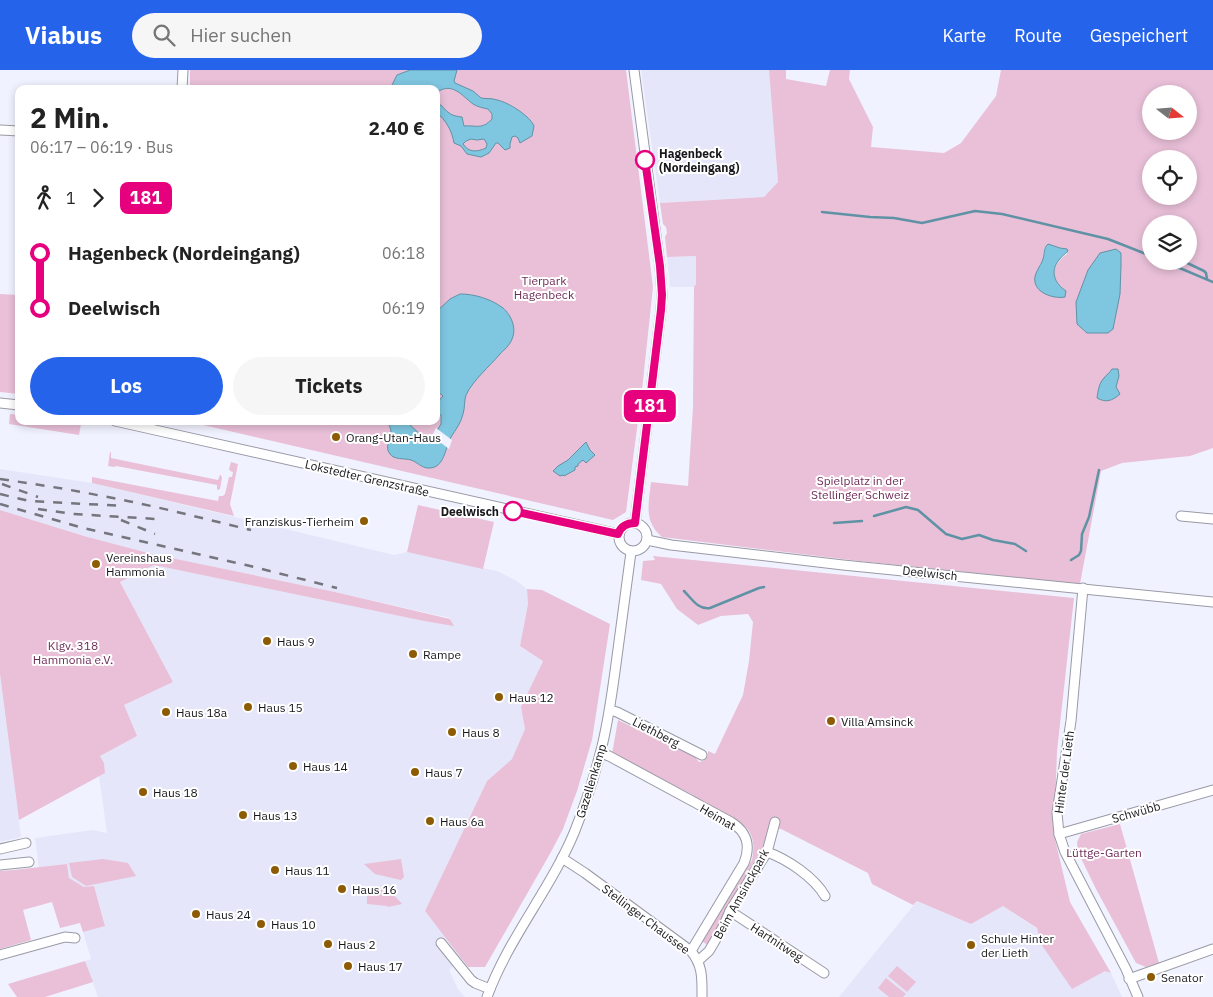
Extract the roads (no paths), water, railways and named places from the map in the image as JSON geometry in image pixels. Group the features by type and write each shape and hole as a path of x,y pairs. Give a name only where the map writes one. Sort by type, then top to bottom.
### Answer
{"street":[{"path":"182,85 183,70"},
{"path":"634,70 662,295 635,523"},
{"path":"0,130 15,131"},
{"path":"0,403 15,405"},
{"name":"Lokstedter Grenzstraße","path":"133,425 618,534"},
{"path":"1182,516 1213,519"},
{"path":"635,523 645,529 647,540 641,549 631,552 621,546 618,534 625,525 635,523"},
{"name":"Deelwisch","path":"647,540 681,546 843,565 1213,602"},
{"name":"Gazellenkamp","path":"441,943 471,980 488,993 504,959 562,858 579,819 601,753 610,710 631,552"},
{"name":"Hinter der Lieth","path":"1083,588 1070,728 1058,803 1059,834 1065,852 1126,969 1138,997"},
{"name":"Liethberg","path":"610,710 702,755"},
{"name":"Heimat","path":"601,753 731,822 744,836 748,849 744,863 691,951"},
{"name":"Schwübb","path":"1059,834 1213,790"},
{"name":"Beim Amsinckpark","path":"698,961 709,951 730,911 766,852 775,822"},
{"path":"0,849 26,843"},
{"path":"15,845 18,863"},
{"path":"766,852 786,861 817,883 825,896"},
{"name":"Stellinger Chaussee","path":"562,858 691,951 698,961 702,974 702,997"},
{"path":"0,865 29,862"},
{"name":"Hartnitweg","path":"730,911 824,973"},
{"path":"0,955 65,937 75,938"},
{"path":"1129,979 1213,949"}],"water":[{"path":"410,70 457,70 455,83 473,91 481,98 502,101 518,110 532,122 534,126 532,136 520,143 518,138 512,137 510,148 505,150 496,143 489,153 481,157 467,154 461,146 454,143 448,126 440,116 440,105 452,115 462,117 464,126 485,125 492,119 492,114 488,109 473,104 452,89 447,88 440,91 440,85 392,85 397,75","holes":["471,139 484,139 487,144 486,148 479,150 473,151 463,144"]},
{"path":"1048,244 1067,249 1068,251 1056,264 1054,273 1056,281 1066,291 1065,297 1047,295 1036,286 1036,273"},
{"path":"1116,249 1121,253 1120,294 1113,329 1108,333 1087,333 1077,324 1076,302 1088,270 1100,253"},
{"path":"460,294 471,295 493,302 503,308 508,314 514,330 508,345 469,389 465,397 464,412 449,441 444,457 438,465 426,468 411,460 397,458 390,454 388,451 391,435 389,425 410,425 426,440 432,439 441,424 440,399 443,396 440,393 440,308 450,299"},
{"path":"1112,369 1118,369 1119,376 1116,387 1120,394 1109,401 1100,400 1097,398 1098,390 1102,380"},
{"path":"586,442 595,455 586,463 583,460 575,467 575,470 564,476 560,476 553,471 568,460"}],"waterway":[{"path":"822,212 894,218 922,223 975,211 1002,214 1108,239 1142,252"},
{"path":"1197,268 1206,273 1207,279"},
{"path":"1184,270 1213,282"},
{"path":"1071,560 1079,555 1081,551 1082,534 1089,517 1099,470"},
{"path":"874,516 906,507 918,510 946,534 962,539 979,535 1015,544 1026,551"},
{"path":"834,523 862,521"},
{"path":"684,591 699,606 710,608 764,587"}],"railway":[{"path":"0,479 121,500 251,530"},
{"path":"2,484 38,497"},
{"path":"0,494 29,501 125,506"},
{"path":"0,504 83,528 337,588"},
{"path":"38,509 73,514 156,519"},
{"path":"121,520 155,534"}],"place":[{"name":"Hagenbeck (Nordeingang)","path":"645,160"},
{"name":"Orang-Utan-Haus","path":"336,437"},
{"name":"Deelwisch","path":"513,511"},
{"name":"Franziskus-Tierheim","path":"364,521"},
{"name":"Vereinshaus Hammonia","path":"96,564"},
{"name":"Haus 9","path":"267,641"},
{"name":"Rampe","path":"413,654"},
{"name":"Haus 12","path":"499,697"},
{"name":"Haus 15","path":"248,707"},
{"name":"Haus 18a","path":"166,712"},
{"name":"Villa Amsinck","path":"831,721"},
{"name":"Haus 8","path":"452,732"},
{"name":"Haus 14","path":"293,766"},
{"name":"Haus 7","path":"415,772"},
{"name":"Haus 18","path":"143,792"},
{"name":"Haus 13","path":"243,815"},
{"name":"Haus 6a","path":"430,821"},
{"name":"Haus 11","path":"275,870"},
{"name":"Haus 16","path":"342,889"},
{"name":"Haus 24","path":"196,914"},
{"name":"Haus 10","path":"261,924"},
{"name":"Haus 2","path":"328,944"},
{"name":"Schule Hinter der Lieth","path":"971,945"},
{"name":"Haus 17","path":"348,966"},
{"name":"Senator","path":"1151,977"}],"park label":[{"name":"Tierpark Hagenbeck","path":"544,287"},
{"name":"Spielplatz in der Stellinger Schweiz","path":"860,487"},
{"name":"Klgv. 318 Hammonia e.V.","path":"73,652"},
{"name":"Lüttge-Garten","path":"1104,852"}]}
